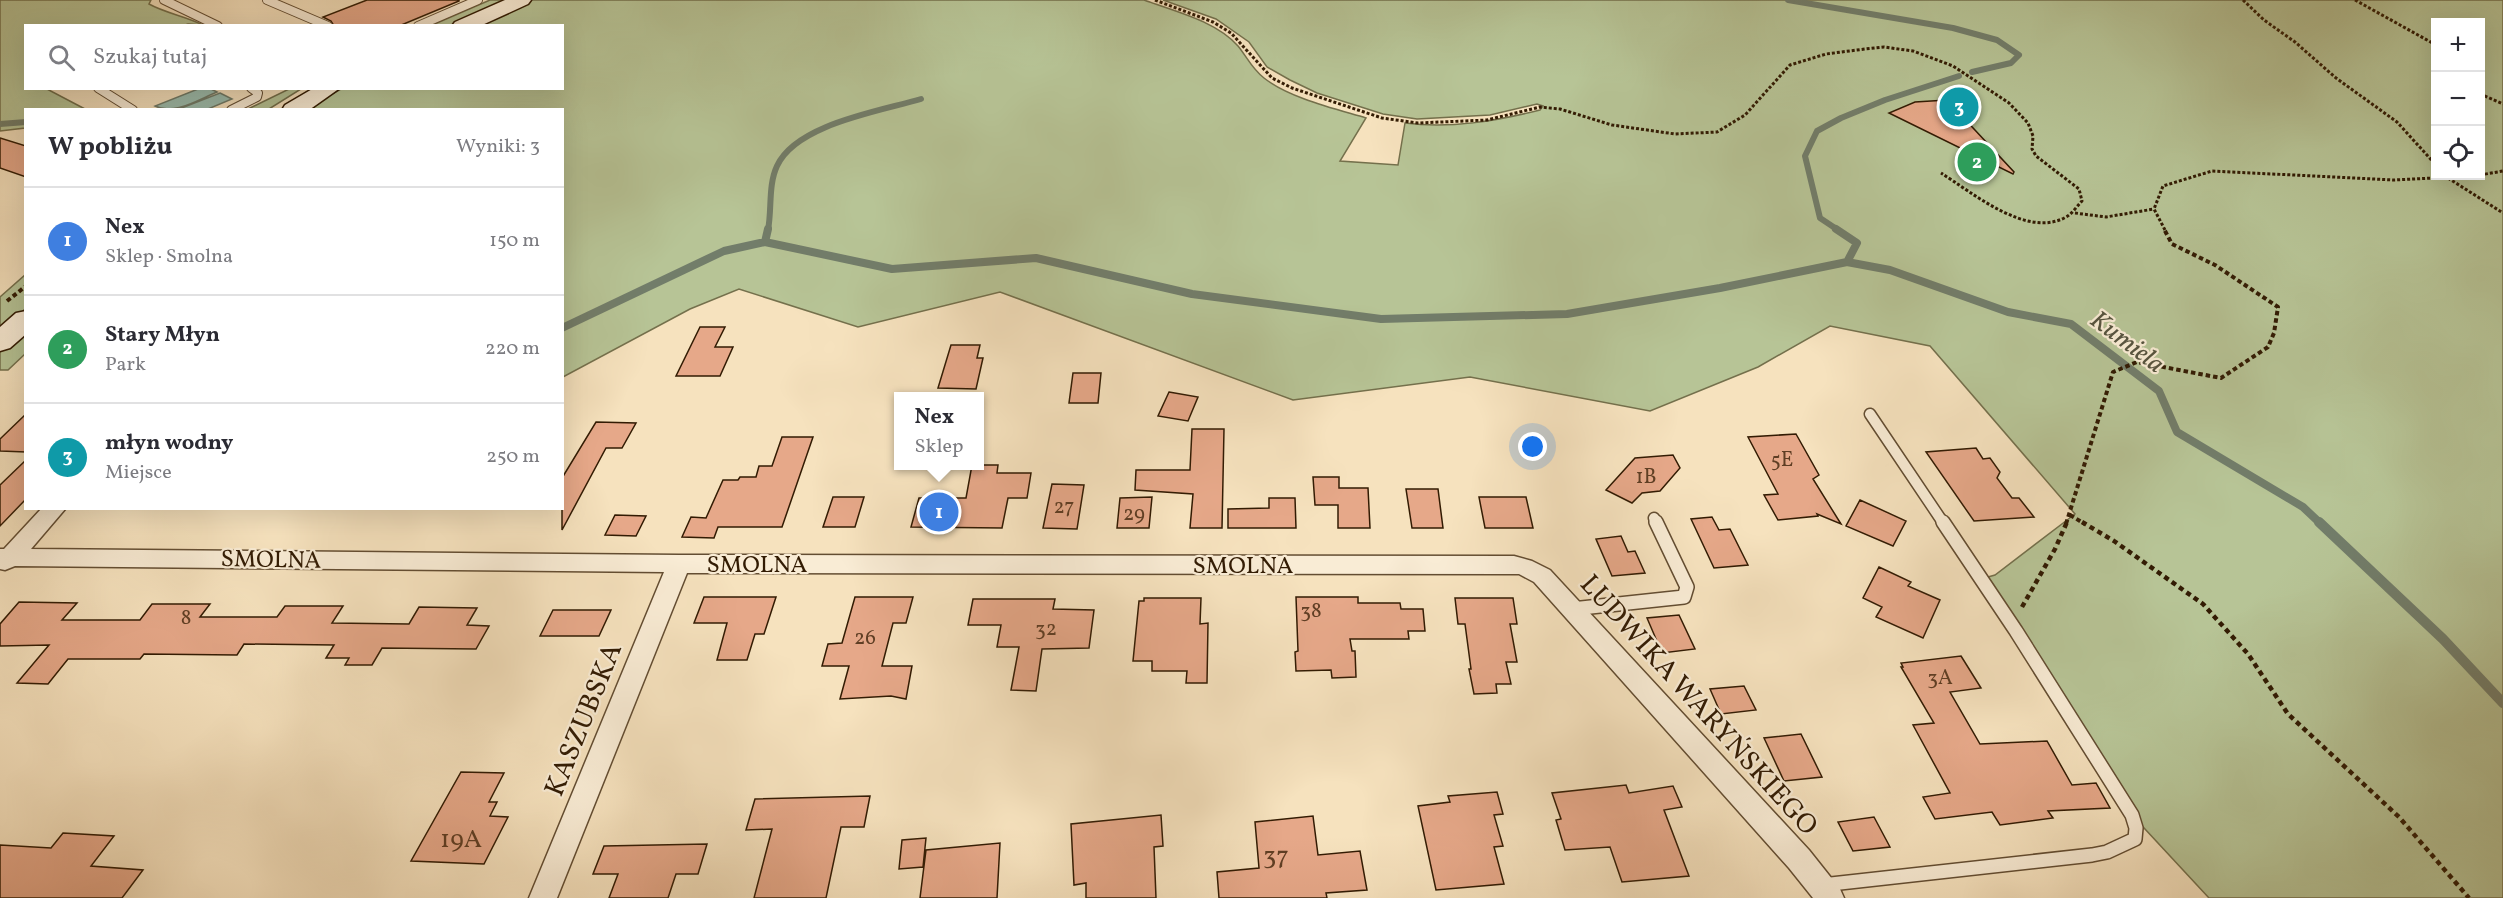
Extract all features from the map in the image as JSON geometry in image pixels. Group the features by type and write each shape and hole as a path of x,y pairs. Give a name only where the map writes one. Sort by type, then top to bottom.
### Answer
{"main road":[{"path":"467,24 521,0"},
{"path":"296,108 324,90"},
{"path":"0,342 24,321"}],"street":[{"path":"3,560 54,510"},
{"name":"SMOLNA","path":"3,560 1514,565"},
{"name":"KASZUBSKA","path":"543,898 679,564"},
{"name":"LUDWIKA WARYŃSKIEGO","path":"1514,565 1542,576 1826,892"}],"lane":[{"path":"164,0 214,24"},
{"path":"267,0 323,24"},
{"path":"423,24 478,0"},
{"path":"101,90 130,108"},
{"path":"235,108 257,97 258,93 254,90"},
{"path":"1826,892 2107,852 2135,838 2136,828 2132,815 2016,631 1870,414"},
{"path":"1572,609 1684,597 1687,587 1654,518"}],"path":[{"path":"1155,0 1213,22 1231,33 1272,78 1292,88 1382,118 1418,123 1487,120 1540,107 1560,109 1612,125 1675,134 1717,132 1745,115 1790,64 1826,54 1864,49 1900,49 1931,56 1953,66 2019,112 2028,123 2033,135 2032,149 2036,156 2079,189 2082,201 2075,213 2060,222 2041,224 2021,220 2004,213 1941,173"},
{"path":"2243,0 2264,20 2295,42 2336,78 2397,122 2431,159"},
{"path":"2355,0 2431,42"},
{"path":"2485,96 2503,104"},
{"path":"2016,631 2024,600 2062,535 2070,515 2082,480 2098,413 2113,372 2137,362 2221,378 2268,347 2274,333 2278,307 2215,265 2172,244 2154,209 2163,186 2212,171 2394,180 2431,177"},
{"path":"2485,174 2503,171"},
{"path":"2452,180 2503,213"},
{"path":"2075,213 2106,217 2154,209"},
{"path":"0,307 24,288"},
{"path":"2070,515 2114,541 2203,604 2248,654 2288,714 2399,817 2469,898"}],"green space":[{"path":"0,0 151,0 149,4 155,7 201,24 24,24 24,90 49,90 83,108 24,108 24,128 0,131"},
{"path":"490,0 511,0 454,24 435,24"},
{"path":"531,0 1144,0 1206,23 1229,37 1253,67 1274,85 1313,102 1366,118 1340,161 1398,165 1405,123 1439,125 1473,123 1540,110 1543,106 1537,104 1490,115 1417,119 1383,114 1317,93 1290,80 1267,67 1249,42 1216,19 1163,0 2503,0 2503,898 2209,898 2132,815 1981,579 1995,575 2075,514 1930,346 1830,326 1758,367 1650,411 1470,377 1293,400 1000,292 858,327 739,289 690,309 564,376 564,108 307,108 339,90 564,90 564,24 474,24"},
{"path":"287,90 299,90 271,108 250,108"},
{"path":"24,276 24,310 0,331 0,297"},
{"path":"24,330 24,355 8,370 0,370 0,352"}],"shaded area":[{"path":"195,90 217,92 178,108 155,106"},
{"path":"220,93 232,99 210,108 182,108"}],"building":[{"path":"367,0 459,0 404,24 333,24 323,17"},
{"path":"1947,100 2014,172 2013,174 1889,113 1915,102"},
{"path":"0,138 24,145 24,176 0,168"},
{"path":"700,327 725,327 715,347 733,347 720,376 676,376"},
{"path":"951,345 980,345 977,358 983,358 976,389 938,388"},
{"path":"1073,373 1101,373 1098,403 1069,403"},
{"path":"1169,392 1198,397 1188,421 1158,416"},
{"path":"24,416 24,452 0,451 0,439"},
{"path":"596,422 636,423 622,448 606,448 562,530 564,475"},
{"path":"1192,429 1224,429 1222,528 1190,528 1193,494 1135,490 1136,470 1190,470"},
{"path":"1796,434 1819,475 1813,479 1841,524 1817,514 1818,516 1778,520 1764,495 1778,494 1748,437"},
{"path":"782,437 813,437 782,527 718,527 714,538 682,537 691,517 706,518 723,480 756,477 759,466 772,466"},
{"path":"1976,448 1983,459 1990,458 2000,472 1997,478 2012,498 2019,498 2034,517 1974,521 1926,452"},
{"path":"1673,455 1680,468 1660,491 1642,493 1632,503 1606,490 1635,458"},
{"path":"24,462 24,501 0,526 0,485"},
{"path":"984,465 998,465 997,473 1031,473 1027,498 1008,498 1002,528 911,527 919,498 966,498 971,470 984,470"},
{"path":"1313,477 1339,477 1339,488 1368,488 1370,528 1338,528 1338,505 1315,505"},
{"path":"1052,484 1084,485 1077,529 1043,528"},
{"path":"1406,489 1438,489 1443,528 1412,528"},
{"path":"833,497 864,497 855,527 823,527"},
{"path":"1152,497 1149,528 1117,528 1120,498"},
{"path":"1479,497 1526,497 1533,528 1485,528"},
{"path":"1269,498 1295,498 1296,528 1228,528 1228,509 1269,508"},
{"path":"1860,500 1906,521 1893,546 1846,526"},
{"path":"615,515 646,516 636,536 605,535"},
{"path":"1712,517 1719,530 1730,529 1748,565 1714,568 1691,519"},
{"path":"1621,536 1628,552 1635,551 1645,573 1612,576 1596,539"},
{"path":"1879,567 1911,582 1908,586 1940,600 1923,638 1876,617 1882,607 1863,598"},
{"path":"704,597 776,597 764,634 755,634 747,660 717,660 727,623 694,623"},
{"path":"855,597 913,597 906,623 893,623 882,666 912,666 906,699 891,696 840,699 849,666 822,666 828,644 842,643"},
{"path":"1296,597 1358,597 1358,603 1400,603 1401,609 1423,609 1425,631 1408,631 1409,639 1350,639 1352,651 1355,651 1356,677 1332,678 1331,670 1296,671 1295,652 1298,651"},
{"path":"1144,598 1201,598 1200,624 1208,623 1207,683 1186,683 1187,671 1152,671 1152,661 1133,661 1139,601 1144,601"},
{"path":"1455,598 1513,598 1517,624 1510,624 1517,662 1506,662 1511,684 1496,684 1497,693 1474,694 1465,624 1458,624"},
{"path":"973,599 1055,599 1053,609 1094,610 1089,648 1042,649 1036,691 1011,690 1019,647 997,647 1001,625 968,625"},
{"path":"19,602 77,603 62,620 140,620 152,604 210,604 200,617 277,617 285,606 343,606 332,623 409,624 419,607 477,608 467,625 489,626 476,649 382,648 372,665 345,665 349,658 326,658 334,645 244,644 237,655 144,654 140,659 68,659 48,684 17,683 49,645 0,646 0,624"},
{"path":"553,610 611,610 599,636 540,636"},
{"path":"1679,615 1695,649 1662,653 1647,618"},
{"path":"1961,656 1981,688 1950,692 1980,744 2047,741 2072,785 2096,783 2110,808 2048,811 2053,818 2000,825 1992,812 1935,819 1923,797 1950,793 1913,725 1934,723 1901,667 1903,667 1901,663"},
{"path":"1744,686 1756,710 1721,714 1710,689"},
{"path":"1801,734 1822,777 1784,781 1764,738"},
{"path":"461,772 504,773 489,802 497,802 490,816 508,817 484,864 411,861"},
{"path":"1626,785 1629,793 1673,786 1682,807 1664,810 1689,876 1622,882 1610,847 1565,850 1556,820 1561,819 1552,793"},
{"path":"1497,792 1503,814 1494,815 1503,846 1494,847 1504,884 1436,890 1418,806 1450,802 1448,796"},
{"path":"870,796 864,827 841,827 826,898 754,898 772,829 746,830 755,799"},
{"path":"1161,815 1163,846 1154,847 1156,898 1086,898 1086,883 1074,885 1071,824"},
{"path":"1313,816 1318,855 1360,851 1367,890 1326,893 1327,898 1219,898 1217,872 1259,868 1255,822"},
{"path":"1874,817 1890,847 1853,851 1838,822"},
{"path":"63,833 114,836 91,866 143,870 122,898 0,898 0,845 51,848"},
{"path":"926,838 923,867 899,869 902,840"},
{"path":"1000,843 997,898 920,898 926,850"},
{"path":"707,844 698,874 676,874 668,898 609,898 618,874 593,874 604,846"}],"waterway":[{"name":"Kumiela","path":"1788,0 1953,28 1997,40 2019,55 2011,63 1972,72"},
{"name":"Kumiela","path":"1838,230 1820,218 1805,156 1817,131 1841,118 1885,100 1959,76"},
{"path":"768,230 774,173 787,152 802,140 841,121 921,99"},
{"path":"0,124 24,122"},
{"path":"765,242 768,229"},
{"name":"Kumiela","path":"1836,229 1857,243 1847,262"},
{"path":"564,327 724,251 765,242"},
{"path":"765,242 892,269 1036,258 1192,294 1381,319 1567,314 1720,288 1847,262"},
{"name":"Kumiela","path":"1847,262 1890,270 2008,312 2071,324 2159,391 2177,432 2303,507 2321,524"},
{"name":"Kumiela","path":"2319,522 2443,639 2503,703"}],"place":[{"name":"młyn wodny","path":"1959,107"},
{"name":"Stary Młyn","path":"1977,162"},
{"name":"Nex","path":"939,512"}]}
